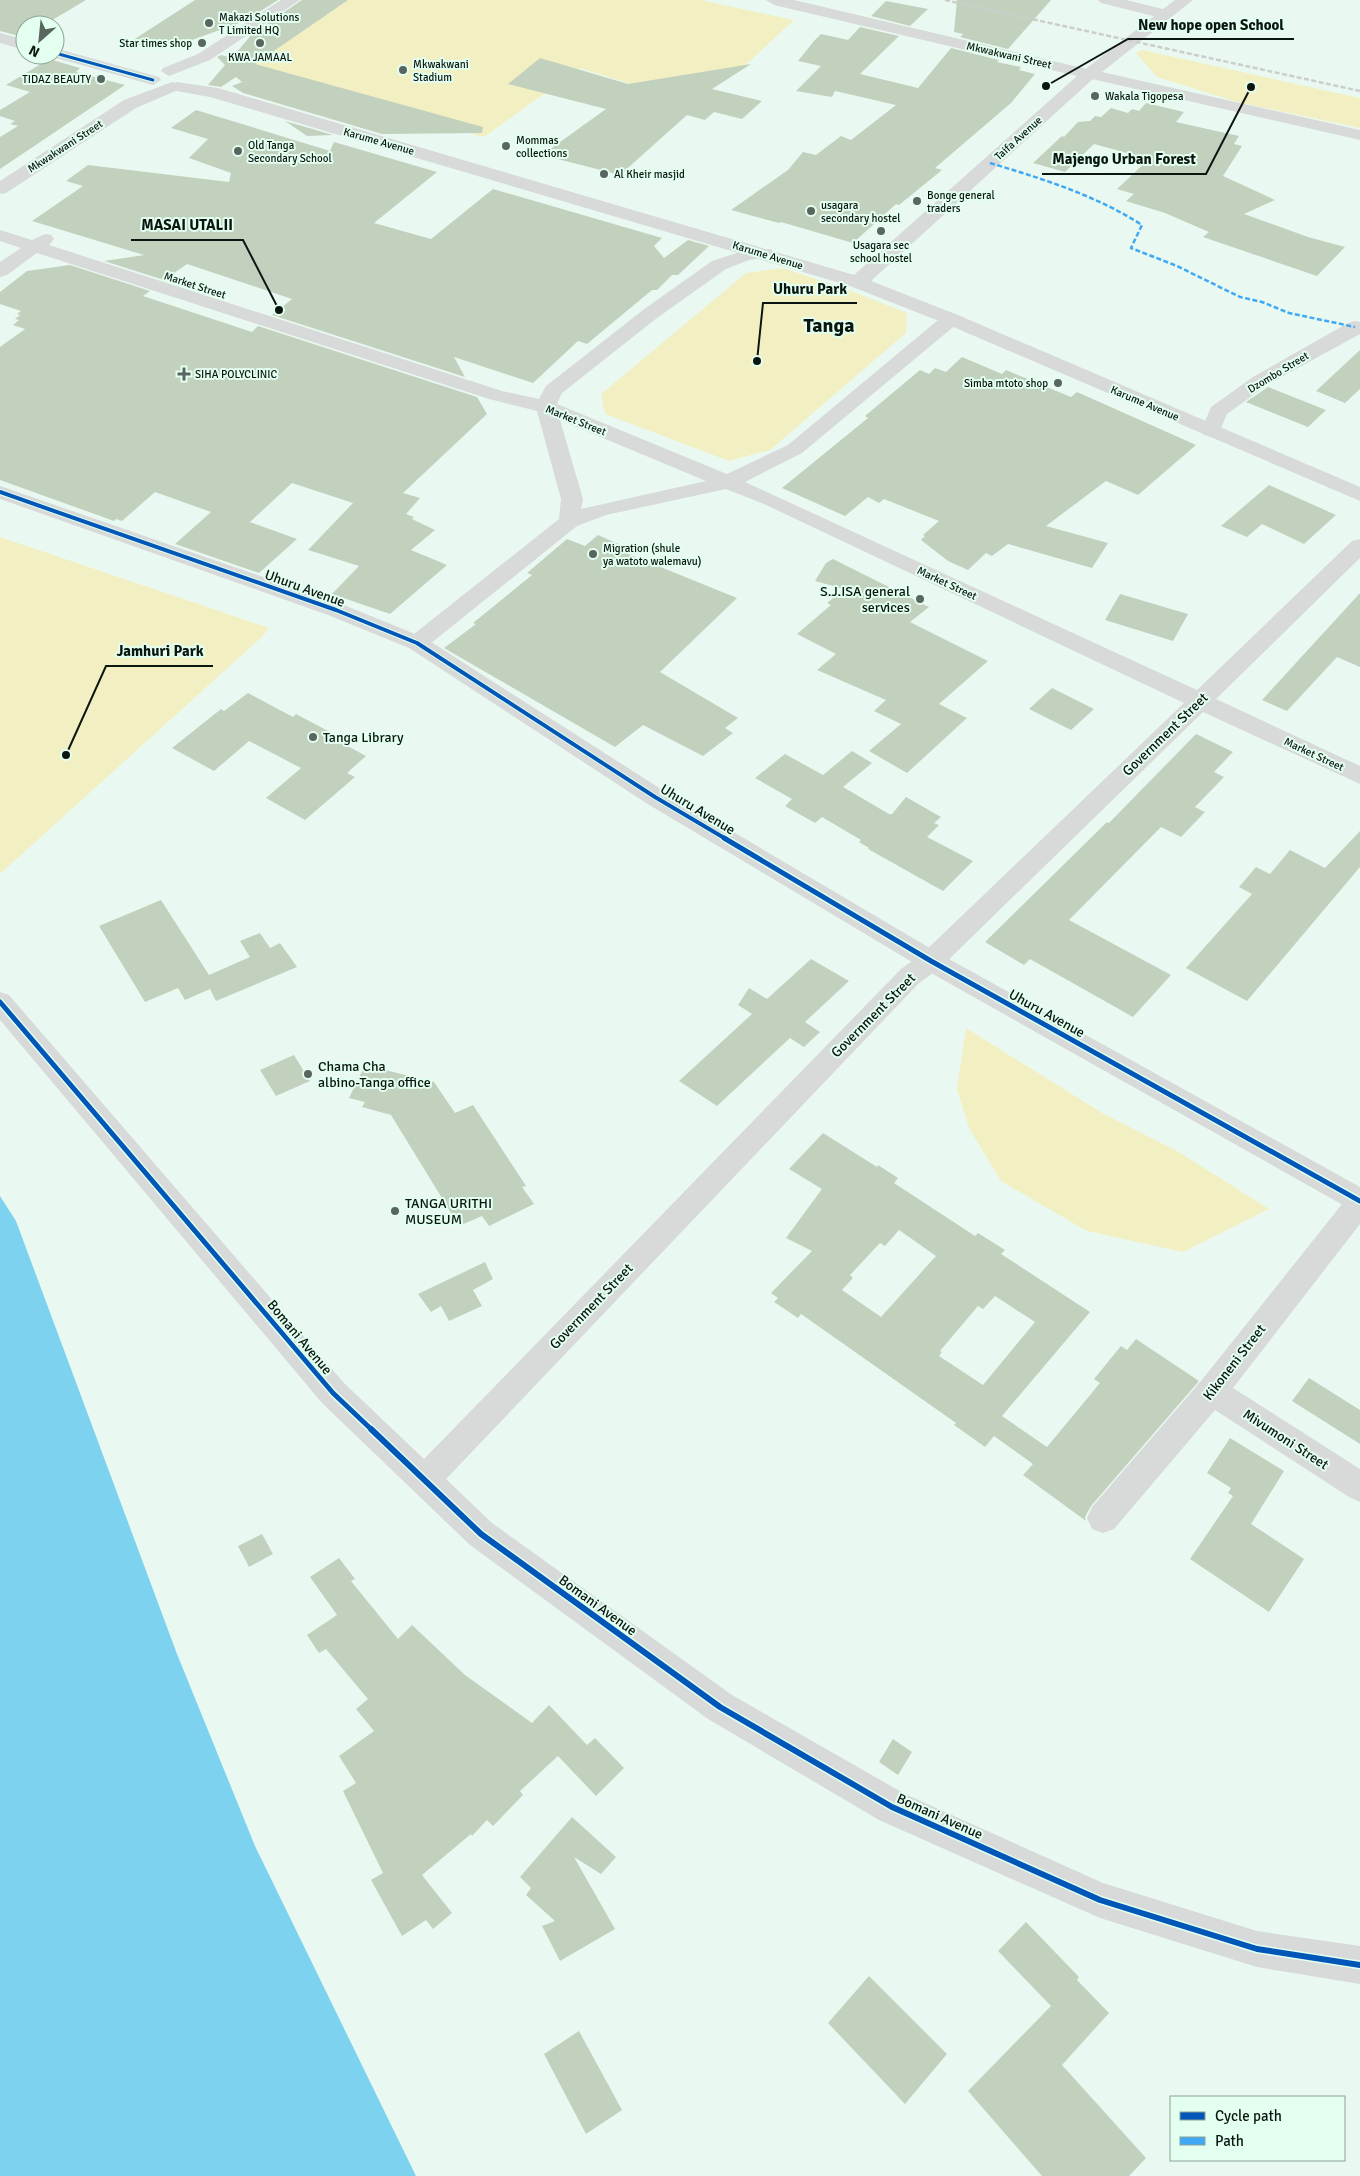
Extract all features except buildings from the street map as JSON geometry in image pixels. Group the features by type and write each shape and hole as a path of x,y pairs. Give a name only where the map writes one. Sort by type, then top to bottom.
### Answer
{"street":[{"path":"171,79 196,71 204,57 292,0"},
{"name":"Mkwakwani Street","path":"774,0 1360,135"},
{"path":"1106,0 1165,14"},
{"name":"Taifa Avenue","path":"857,282 1089,74 1185,0"},
{"path":"0,38 15,42"},
{"name":"Karume Avenue","path":"65,56 117,70 171,79 857,282 951,319 1360,495"},
{"name":"Mkwakwani Street","path":"0,189 171,79"},
{"name":"Market Street","path":"0,222 41,242 496,395 538,405 728,482 1360,776"},
{"name":"Market Street","path":"0,235 41,242"},
{"path":"0,271 41,242"},
{"path":"569,521 572,499 538,405 553,390 690,286 729,260 746,255 765,254"},
{"path":"417,644 569,521 600,510 728,482 795,449 951,319"},
{"name":"Dzombo Street","path":"1211,431 1218,411 1260,381 1355,327 1360,328"},
{"name":"Uhuru Avenue","path":"0,492 336,610 417,644 655,797 931,960 1360,1201"},
{"name":"Government Street","path":"424,1480 910,976 931,960 1360,546"},
{"name":"Bomani Avenue","path":"0,1002 154,1179 333,1393 481,1534 720,1707 892,1807 1100,1900 1257,1949 1360,1965"},
{"name":"Kikoneni Street","path":"1104,1518 1212,1391 1360,1201"},
{"name":"Mivumoni Street","path":"1212,1391 1360,1487"}],"shaded area":[{"name":"Mkwakwani Stadium","path":"318,0 700,0 794,20 736,74 643,88 580,68 484,137 469,133 450,133 233,73 225,65 232,57"},
{"path":"1142,50 1360,98 1360,128 1237,102 1157,77 1136,53"},
{"path":"783,268 846,289 907,313 906,333 770,450 729,461 605,414 601,394 746,273"},
{"path":"0,537 269,628 263,636 0,874"},
{"path":"966,1028 1104,1114 1177,1151 1269,1209 1183,1252 1087,1231 1001,1181 969,1128 957,1089"}],"water":[{"path":"0,1196 16,1221 177,1654 255,1846 416,2176 0,2176"}],"railway":[{"path":"945,0 1360,91"}],"marked path":[{"path":"990,163 1050,181 1106,204 1142,225 1131,248 1177,266 1240,297 1262,302 1289,313 1355,327"}],"cycle path":[{"path":"65,56 153,80"},
{"path":"0,492 336,610 417,643 655,797 931,961 1360,1201"},
{"path":"0,1002 153,1179 333,1393 481,1534 720,1707 892,1807 1100,1900 1257,1949 1360,1965"}],"place":[{"name":"Makazi Solutions T Limited HQ","path":"209,23"},
{"name":"Star times shop","path":"202,43"},
{"name":"KWA JAMAAL","path":"260,43"},
{"name":"Mkwakwani Stadium","path":"403,70"},
{"name":"TIDAZ BEAUTY","path":"101,79"},
{"name":"New hope open School","path":"1046,86"},
{"name":"Majengo Urban Forest","path":"1251,87"},
{"name":"Wakala Tigopesa","path":"1095,96"},
{"name":"Mommas collections","path":"506,146"},
{"name":"Old Tanga Secondary School","path":"238,151"},
{"name":"Al Kheir masjid","path":"604,174"},
{"name":"Bonge general traders","path":"917,201"},
{"name":"usagara secondary hostel","path":"811,211"},
{"name":"Usagara sec school hostel","path":"881,231"},
{"name":"MASAI UTALII","path":"279,310"},
{"name":"Uhuru Park","path":"757,361"},
{"name":"SIHA POLYCLINIC","path":"184,374"},
{"name":"Simba mtoto shop","path":"1058,383"},
{"name":"Migration (shule ya watoto walemavu)","path":"593,554"},
{"name":"S.J.ISA general services","path":"920,599"},
{"name":"Tanga Library","path":"313,737"},
{"name":"Jamhuri Park","path":"66,755"},
{"name":"Chama Cha albino-Tanga office","path":"308,1074"},
{"name":"TANGA URITHI MUSEUM","path":"395,1211"}],"district":[{"name":"Tanga","path":"829,325"}]}
